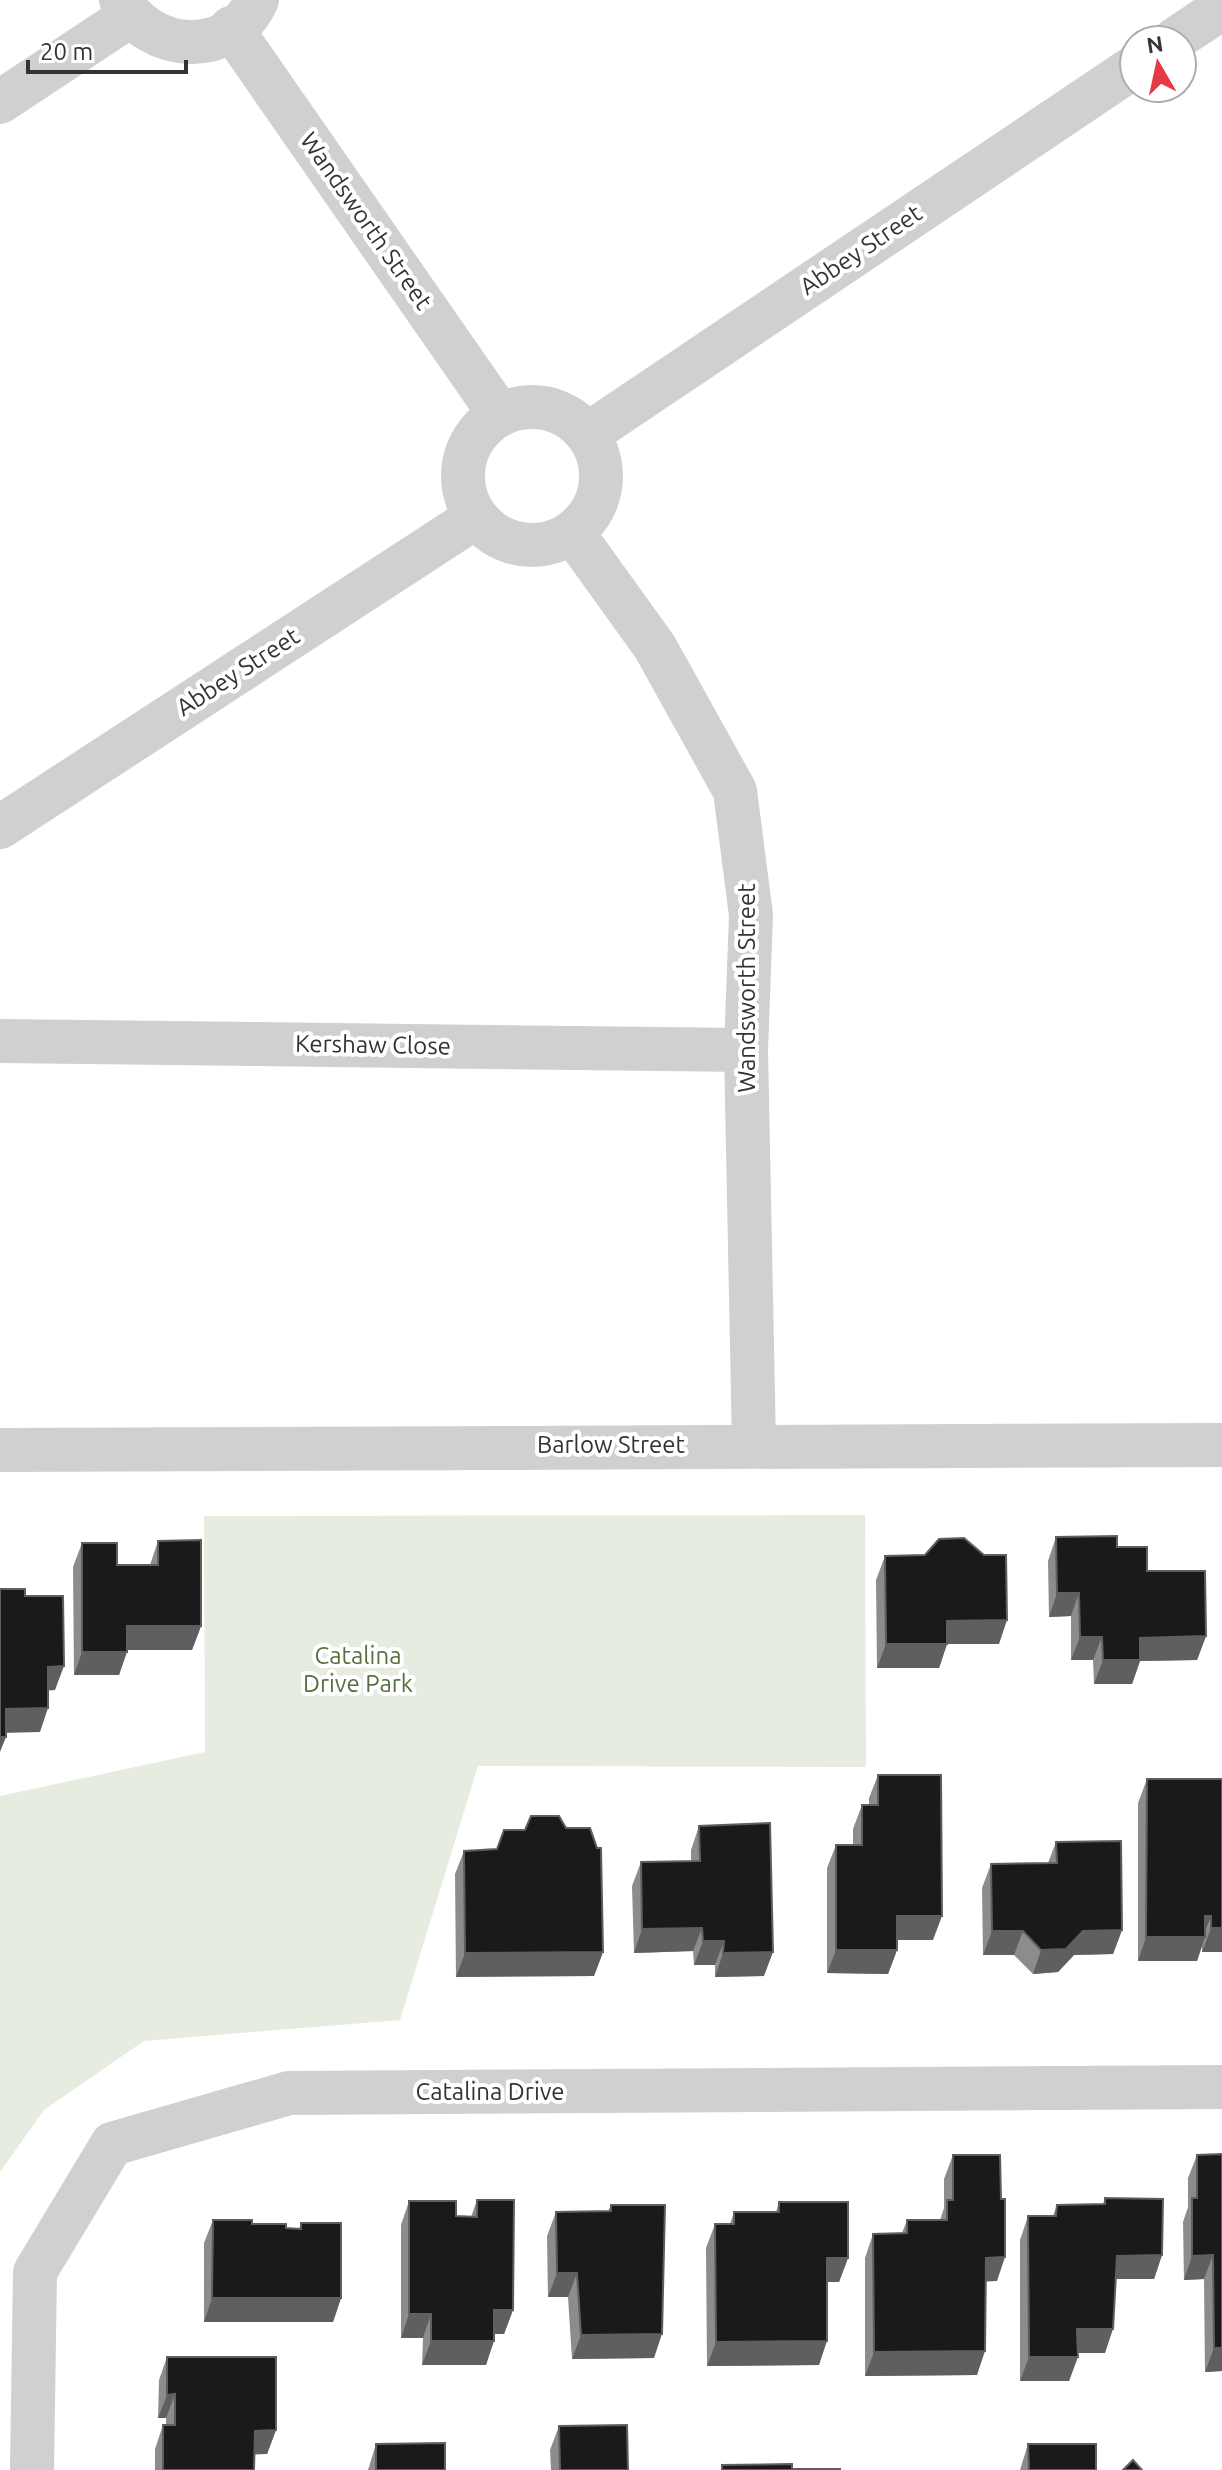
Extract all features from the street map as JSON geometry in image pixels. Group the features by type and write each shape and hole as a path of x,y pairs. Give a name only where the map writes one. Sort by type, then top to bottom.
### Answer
{"street":[{"path":"0,102 125,8 150,33 186,44 218,38 244,14"},
{"path":"1198,24 1222,8"},
{"name":"Wandsworth Street","path":"244,14 500,415"},
{"name":"Abbey Street","path":"588,434 1118,78"},
{"path":"524,408 547,408 570,417 588,434 598,453 603,475 594,508 573,533 543,544 510,543 491,533 476,517 465,496 462,472 468,449 481,428 500,415 524,408"},
{"name":"Abbey Street","path":"0,827 476,517"},
{"name":"Wandsworth Street","path":"573,533 655,647 735,791 751,915 746,1050 754,1444"},
{"name":"Kershaw Close","path":"0,1041 746,1050"},
{"name":"Barlow Street","path":"0,1450 754,1444 1222,1445"},
{"name":"Catalina Drive","path":"32,2470 35,2272 112,2144 289,2093 1222,2087"}],"green space":[{"name":"Catalina Drive Park","path":"865,1515 866,1767 478,1766 400,2020 144,2041 44,2110 0,2172 0,1796 205,1752 204,1516"}],"building":[{"path":"1117,1536 1117,1547 1147,1547 1147,1571 1205,1571 1206,1636 1140,1638 1140,1660 1103,1660 1102,1637 1080,1637 1079,1593 1057,1593 1056,1537"},
{"path":"964,1538 984,1555 1006,1555 1007,1620 947,1621 947,1644 886,1644 885,1556 925,1555 939,1539"},
{"path":"201,1540 201,1626 127,1626 127,1652 82,1652 82,1543 117,1543 117,1565 158,1565 158,1541"},
{"path":"0,1589 25,1589 25,1596 63,1596 64,1666 48,1667 48,1708 6,1709 6,1737 0,1737"},
{"path":"878,1775 941,1775 942,1916 897,1916 897,1950 836,1950 836,1845 862,1845 862,1805 878,1805"},
{"path":"1147,1779 1222,1779 1222,1928 1211,1928 1211,1916 1205,1916 1205,1937 1146,1937"},
{"path":"531,1816 559,1816 566,1828 590,1828 597,1848 601,1848 603,1952 465,1953 464,1851 497,1849 504,1830 525,1830"},
{"path":"770,1823 773,1952 723,1953 724,1941 703,1941 702,1928 642,1929 641,1862 700,1861 699,1826"},
{"path":"1121,1841 1122,1930 1083,1931 1066,1949 1041,1950 1023,1931 992,1931 991,1864 1057,1863 1056,1842"},
{"path":"1222,2154 1222,2348 1214,2348 1213,2255 1192,2256 1192,2198 1197,2198 1197,2155"},
{"path":"953,2155 1000,2155 1001,2199 1005,2199 1005,2257 986,2258 985,2351 874,2352 873,2234 907,2233 907,2220 947,2220 947,2200 953,2200"},
{"path":"1105,2198 1163,2199 1162,2255 1117,2256 1113,2329 1077,2329 1078,2357 1029,2357 1028,2216 1056,2216 1057,2205 1105,2204"},
{"path":"477,2200 514,2200 513,2310 494,2310 494,2341 431,2341 431,2314 409,2314 409,2201 456,2201 456,2216 477,2217"},
{"path":"779,2202 848,2202 848,2258 827,2258 827,2341 716,2342 715,2224 734,2224 734,2212 779,2212"},
{"path":"611,2205 665,2205 662,2334 581,2335 577,2273 557,2273 556,2212 611,2211"},
{"path":"213,2220 252,2220 252,2224 286,2224 286,2228 301,2229 301,2223 341,2223 341,2298 212,2298"},
{"path":"167,2357 276,2357 276,2430 255,2431 254,2470 163,2470 163,2425 175,2425 175,2394 167,2395"},
{"path":"627,2425 628,2470 560,2470 559,2426"},
{"path":"445,2443 445,2470 376,2470 376,2444"},
{"path":"1028,2444 1096,2444 1096,2470 1029,2470"},
{"path":"1133,2460 1142,2470 1123,2470"},
{"path":"792,2464 792,2469 840,2470 722,2470 722,2465"}]}
